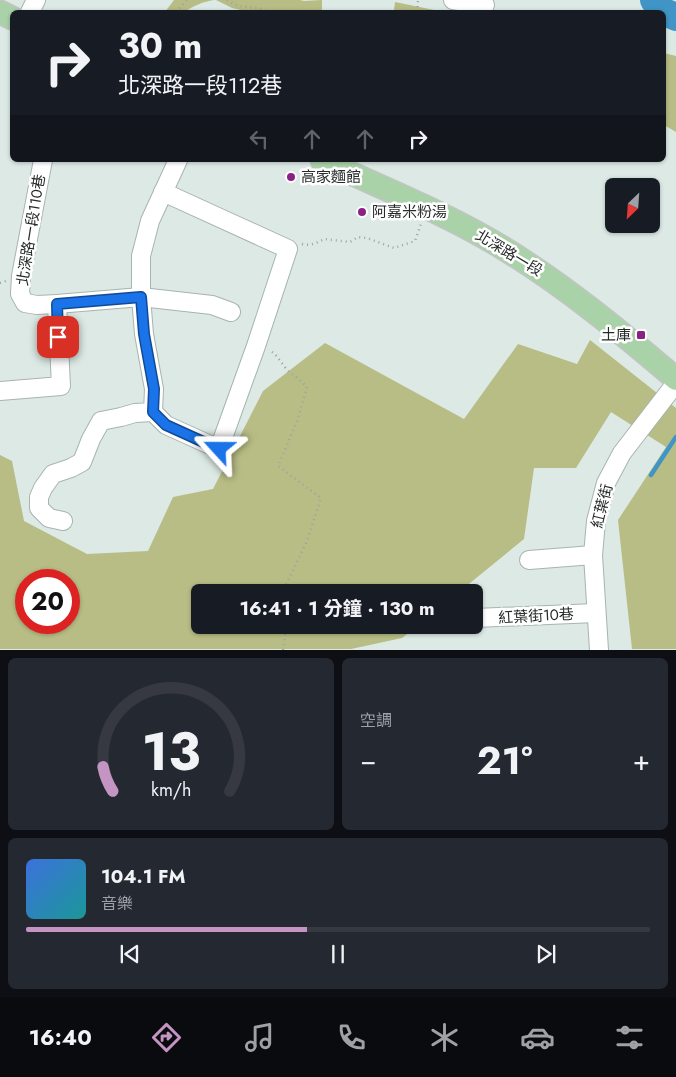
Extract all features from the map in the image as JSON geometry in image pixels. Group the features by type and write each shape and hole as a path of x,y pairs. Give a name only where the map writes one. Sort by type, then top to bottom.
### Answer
{"main road":[{"name":"北深路一段","path":"326,162 454,221 502,248 553,281 629,339 676,379"}],"street":[{"path":"453,0 484,5"},
{"name":"北深路一段110巷","path":"42,162 21,276 20,294 25,303 37,305 57,304 141,297 212,305 231,312"},
{"path":"163,192 292,246 219,449 166,425 153,412 154,389 144,334 141,297 141,256 150,221 163,192 177,162"},
{"path":"0,391 61,386 57,304"},
{"name":"紅葉街","path":"599,650 593,556 596,521 606,483 622,453 676,383"},
{"path":"64,521 49,518 39,508 39,497 53,474 82,462 91,439 102,421 134,413 153,412"},
{"path":"529,560 593,556"},
{"name":"紅葉街10巷","path":"483,618 596,613"}],"path":[{"path":"178,10 187,0"},
{"path":"227,0 238,6 264,10"},
{"path":"292,246 307,245 324,239 350,242 358,237 367,238 394,248 415,241 428,209"},
{"path":"256,346 275,354 287,370 307,388 297,421 278,466 321,498 307,541 286,584"},
{"path":"283,650 286,634"}],"green space":[{"path":"174,0 214,0 199,4 188,10 166,10"},
{"path":"216,0 322,0 322,10 240,10"},
{"path":"395,2 434,10 394,10"},
{"path":"666,54 676,56 676,132 666,126"},
{"path":"590,340 676,408 676,649 632,649 618,520 666,447 611,412 576,468 534,468 524,539 469,584 191,584 191,634 407,634 402,638 351,649 0,649 0,455 12,461 24,521 87,554 148,551 173,497 213,489 263,391 325,343 464,419 518,344 577,364"}],"waterway":[{"path":"654,0 661,10"},
{"path":"666,13 676,17"},
{"path":"651,475 676,437"}],"place":[{"name":"高家麵館","path":"291,177"},
{"name":"阿嘉米粉湯","path":"362,212"},
{"name":"土庫","path":"641,335"}],"route":[{"path":"58,337 57,304 141,297 144,334 154,389 153,412 166,425 219,449"}]}
